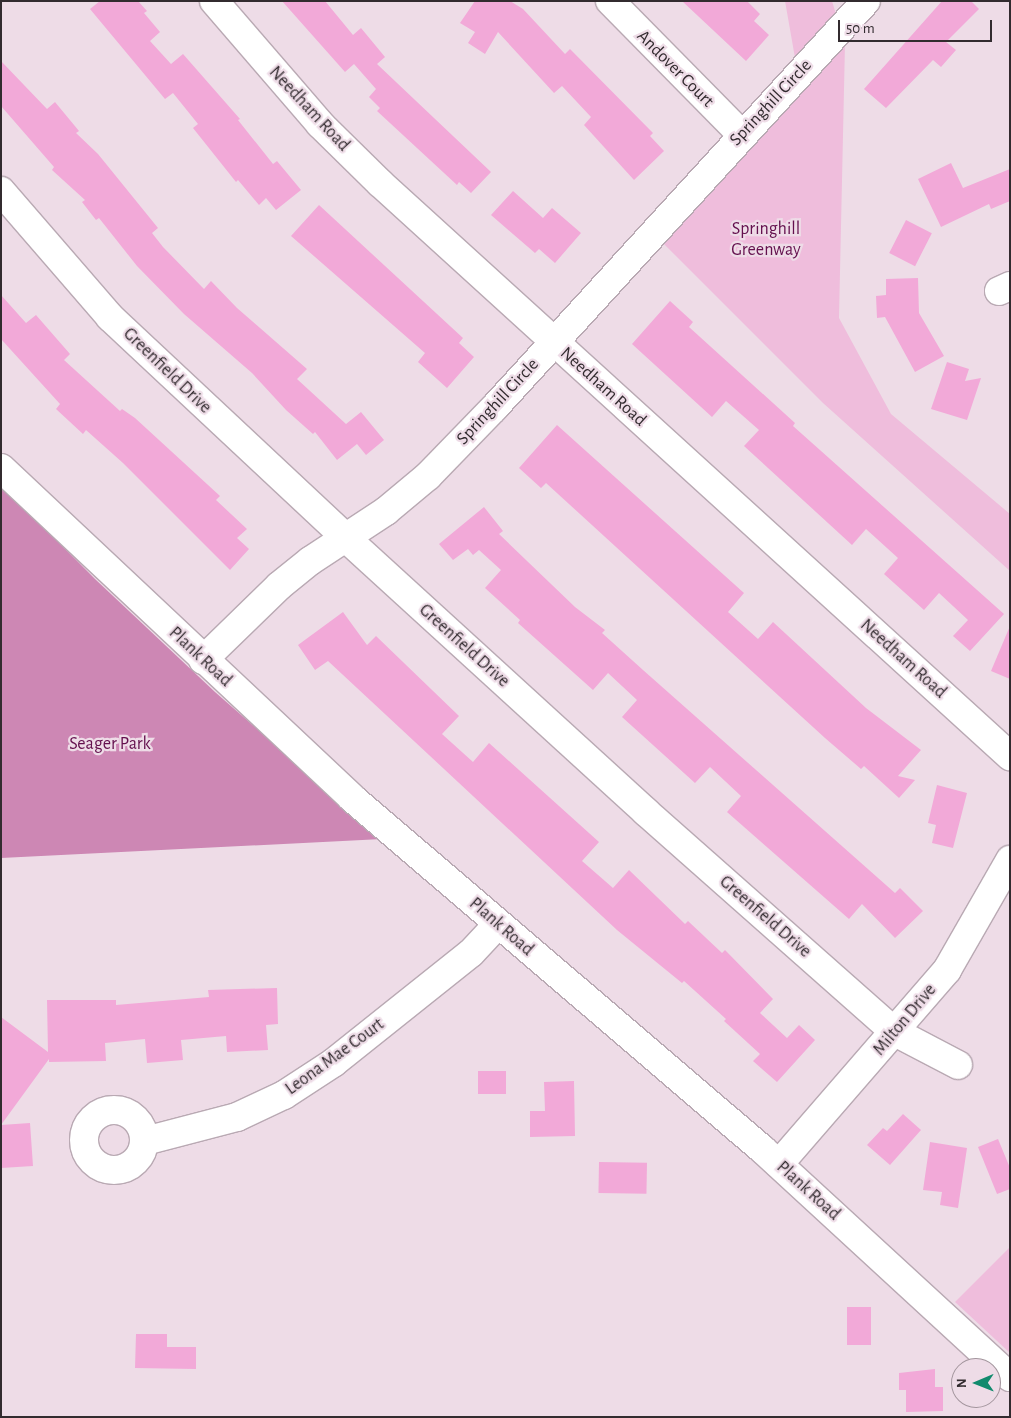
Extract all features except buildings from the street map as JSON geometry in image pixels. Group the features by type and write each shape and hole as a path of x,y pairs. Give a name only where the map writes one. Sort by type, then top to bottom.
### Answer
{"street":[{"name":"Needham Road","path":"214,1 320,124 554,342 1010,756"},
{"name":"Andover Court","path":"610,1 742,135"},
{"name":"Springhill Circle","path":"203,660 279,586 386,511 428,476 554,342 866,1"},
{"name":"Greenfield Drive","path":"1,191 110,317 346,538 646,812 896,1032 958,1066"},
{"name":"Plank Road","path":"1,468 203,660 352,798 779,1164 1010,1377"},
{"name":"Milton Drive","path":"779,1164 896,1032 947,970 1010,860"},
{"name":"Leona Mae Court","path":"145,1141 237,1117 284,1095 333,1063 470,953 498,924"}],"green space":[{"name":"Springhill Greenway","path":"785,1 832,1 845,44 839,318 891,414 1010,514 1010,571 823,403 662,242 801,92"},
{"name":"Seager Park","path":"1,484 95,579 215,692 382,839 1,858"},
{"path":"1010,1247 1010,1353 955,1302"}]}
